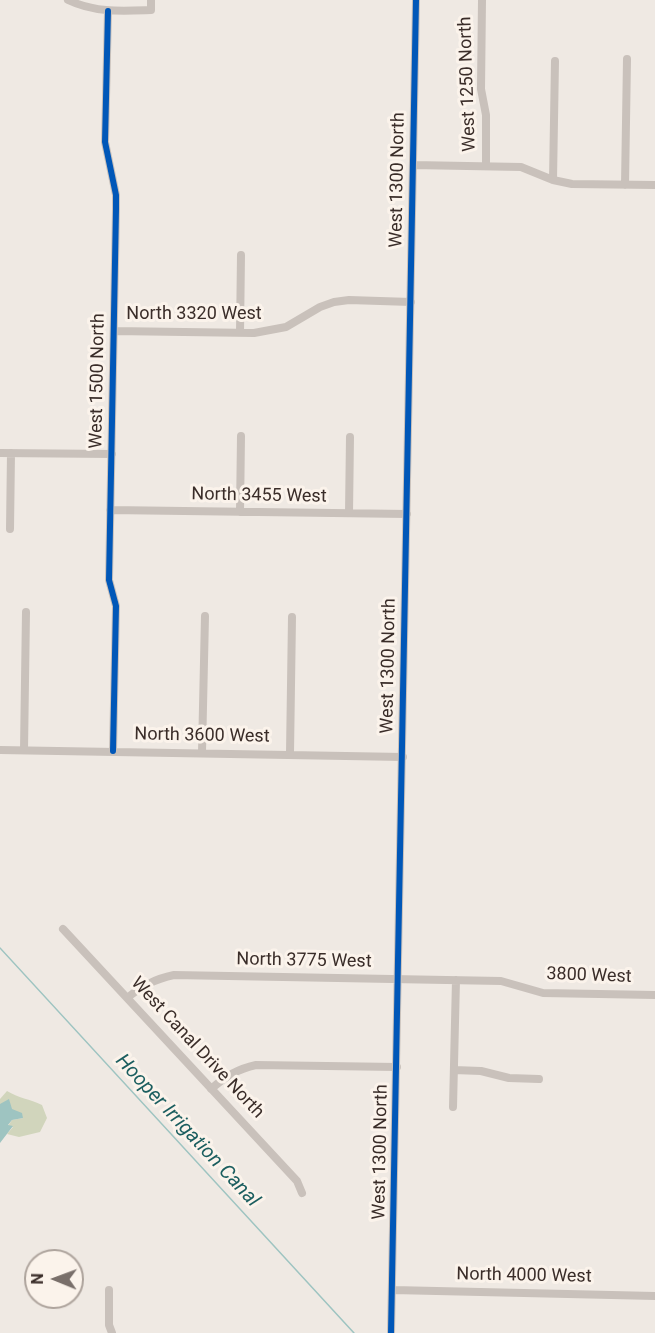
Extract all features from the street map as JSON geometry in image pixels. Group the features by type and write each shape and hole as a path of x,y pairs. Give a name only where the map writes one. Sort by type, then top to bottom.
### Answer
{"street":[{"path":"68,0 84,7 108,11 151,10 151,0"},
{"name":"West 1300 North","path":"391,1333 416,0"},
{"name":"West 1250 North","path":"482,0 482,89 486,115 486,166"},
{"name":"West 1500 North","path":"108,11 105,142 116,202 109,580 116,606 113,751"},
{"path":"625,185 627,59"},
{"path":"553,180 555,61"},
{"path":"413,165 521,167 553,180 572,184 655,185"},
{"path":"240,333 242,255"},
{"name":"North 3320 West","path":"114,330 268,332 286,327 314,309 334,302 349,300 411,302"},
{"path":"240,512 241,436"},
{"path":"349,513 350,437"},
{"path":"0,453 111,454"},
{"path":"10,529 11,453"},
{"name":"North 3455 West","path":"110,510 407,514"},
{"path":"24,750 26,612"},
{"path":"202,752 206,616"},
{"path":"290,753 292,617"},
{"name":"North 3600 West","path":"0,750 290,753 403,757"},
{"name":"West Canal Drive North","path":"63,929 297,1181 302,1193"},
{"name":"North 3775 West","path":"127,998 143,985 158,978 174,975 501,981 522,987"},
{"path":"453,1107 456,980"},
{"name":"3800 West","path":"522,987 543,993 655,995"},
{"path":"211,1089 225,1076 256,1065 397,1067"},
{"path":"454,1070 481,1071 509,1078 539,1079"},
{"path":"109,1290 109,1324 112,1333"},
{"name":"North 4000 West","path":"393,1290 655,1296"}],"green space":[{"path":"7,1091 42,1105 47,1118 40,1132 19,1137 7,1134 13,1127 8,1126 12,1120 23,1118 0,1104 0,1099"}],"water":[{"path":"9,1099 12,1109 22,1113 23,1118 12,1120 8,1125 13,1126 0,1143 0,1104"}],"waterway":[{"name":"Hooper Irrigation Canal","path":"0,948 354,1333"}],"cycle path":[{"path":"391,1333 416,0"},
{"path":"108,11 105,142 116,195 109,580 116,606 113,751"}]}
